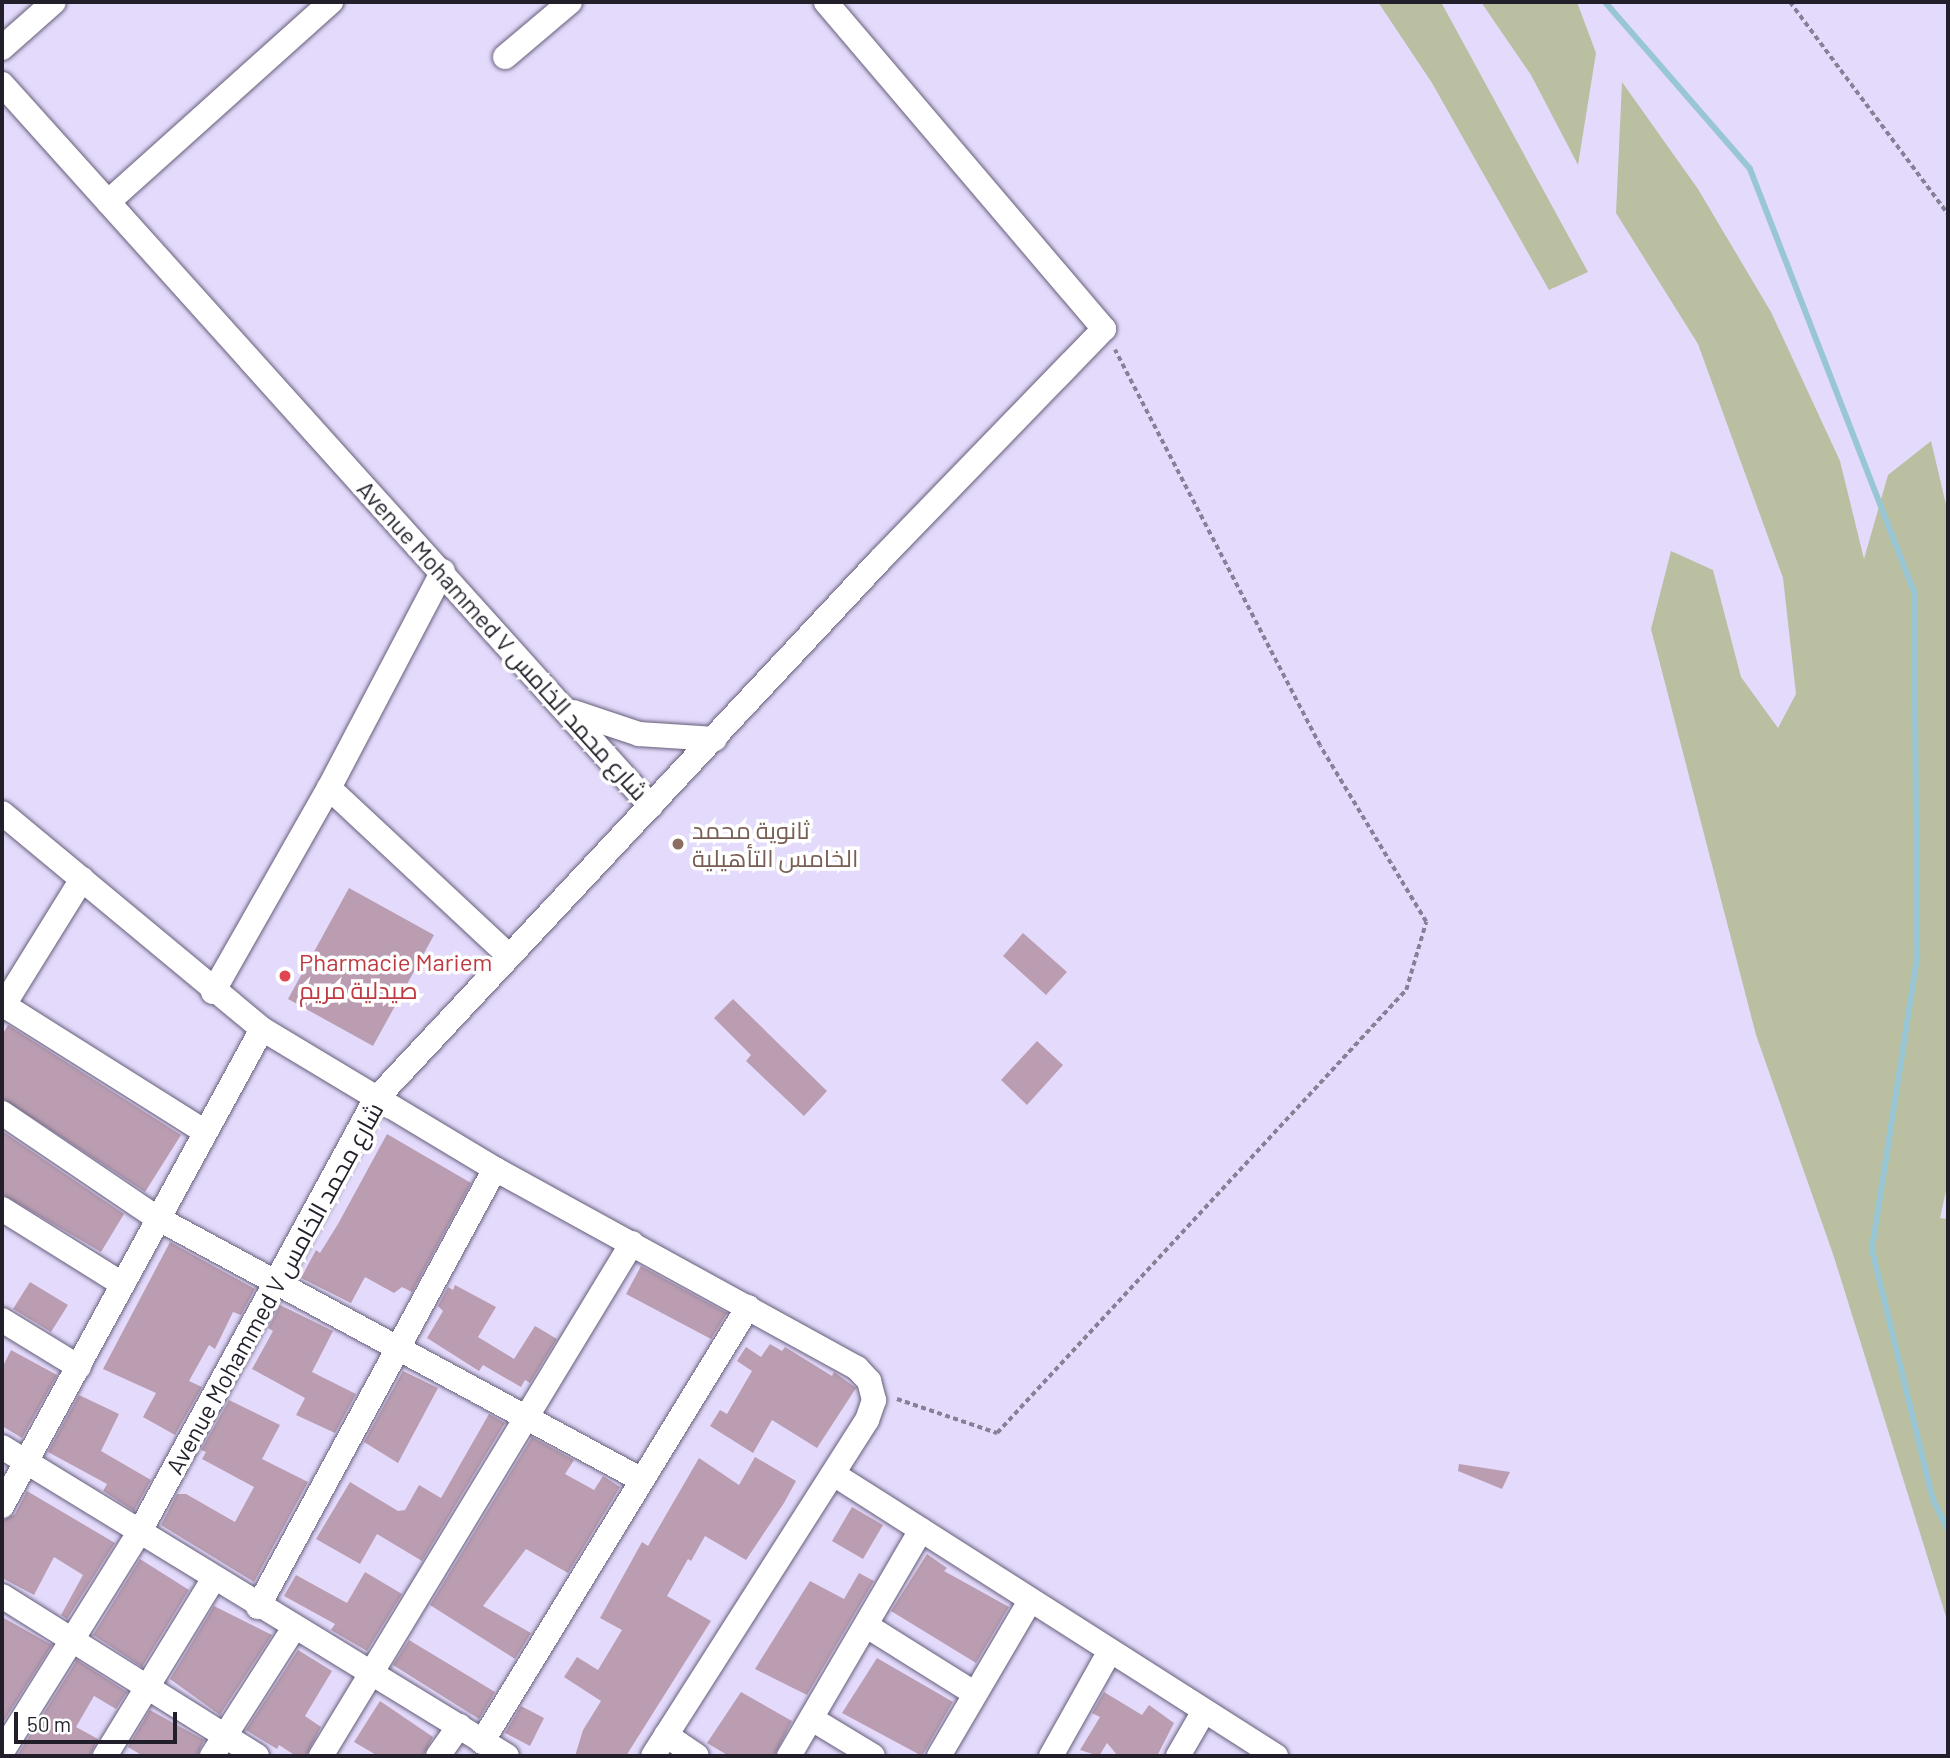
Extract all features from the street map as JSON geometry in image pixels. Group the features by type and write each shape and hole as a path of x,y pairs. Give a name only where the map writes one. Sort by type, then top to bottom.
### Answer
{"street":[{"path":"2,48 54,2"},
{"path":"108,202 331,2"},
{"path":"505,57 570,2"},
{"path":"651,806 880,560 1104,330 826,2"},
{"name":"Avenue Mohammed V شارع محمد الخامس","path":"2,84 443,571 651,806 376,1099 139,1533 2,1752"},
{"path":"213,992 328,788 443,571"},
{"path":"567,710 639,734 715,739"},
{"path":"328,788 509,956"},
{"path":"2,813 213,992 262,1029 495,1169 857,1368 873,1390 872,1410 835,1475 659,1746 697,1756"},
{"path":"82,879 2,1006 205,1132"},
{"path":"2,1506 28,1463 122,1284 262,1029"},
{"path":"2,1113 158,1218 279,1281 642,1480"},
{"path":"258,1606 397,1345 495,1169"},
{"path":"2,1209 122,1284"},
{"path":"321,1756 632,1244"},
{"path":"482,1742 748,1307"},
{"path":"2,1320 79,1367"},
{"path":"2,1447 507,1756"},
{"path":"835,1475 1276,1756"},
{"path":"789,1756 867,1626 920,1530"},
{"path":"105,1756 214,1578"},
{"path":"2,1596 147,1688 218,1746 257,1756"},
{"path":"939,1756 1030,1601"},
{"path":"867,1626 974,1693"},
{"path":"218,1746 294,1628"},
{"path":"1051,1756 1110,1651"},
{"path":"1178,1756 1203,1711"},
{"path":"812,1719 873,1756"},
{"path":"438,1756 459,1726"}],"path":[{"path":"1790,2 1948,214"},
{"path":"873,1390 997,1433 1406,990 1426,922 1320,747 1104,330"}],"green space":[{"path":"1378,2 1441,2 1588,272 1549,290 1432,83"},
{"path":"1481,2 1577,2 1596,53 1578,165 1531,75"},
{"path":"1622,82 1698,189 1771,312 1840,461 1864,559 1888,475 1931,441 1948,513 1948,1182 1940,1218 1948,1219 1948,1623 1834,1257 1756,1035 1651,629 1671,551 1713,570 1741,677 1778,728 1796,694 1783,578 1698,344 1616,213"}],"building":[{"path":"349,888 434,935 373,1046 288,999"},
{"path":"1023,933 1067,972 1046,995 1003,956"},
{"path":"733,999 827,1091 804,1116 746,1061 751,1055 714,1018"},
{"path":"8,1025 181,1135 145,1192 2,1098 2,1035"},
{"path":"1037,1041 1063,1065 1027,1105 1001,1080"},
{"path":"2,1131 124,1214 101,1252 2,1194"},
{"path":"387,1134 471,1183 412,1292 402,1287 394,1293 365,1277 351,1303 301,1278 316,1250 320,1253 338,1224"},
{"path":"170,1242 255,1289 241,1315 233,1312 215,1349 209,1345 189,1381 202,1387 175,1435 143,1417 156,1393 103,1369"},
{"path":"641,1266 727,1313 711,1339 626,1294"},
{"path":"30,1282 68,1305 51,1332 13,1309"},
{"path":"455,1285 496,1307 478,1337 514,1359 535,1326 557,1339 530,1383 525,1380 521,1387 483,1365 479,1371 427,1338 443,1311 438,1306 448,1287 453,1290"},
{"path":"280,1305 333,1331 312,1372 356,1394 335,1433 296,1415 305,1398 252,1369 273,1331 268,1328"},
{"path":"770,1344 782,1351 785,1347 832,1376 834,1372 856,1388 817,1448 772,1420 753,1453 710,1426 720,1410 727,1414 752,1371 737,1361 746,1347 761,1357"},
{"path":"11,1350 57,1375 22,1438 2,1426 2,1368"},
{"path":"403,1371 438,1388 398,1463 364,1442"},
{"path":"79,1395 119,1414 101,1451 151,1480 134,1511 103,1491 107,1484 48,1452"},
{"path":"229,1400 280,1425 262,1459 308,1482 254,1582 161,1525 177,1494 186,1494 235,1522 254,1487 202,1459 206,1452 201,1450"},
{"path":"489,1414 505,1423 422,1561 377,1534 360,1564 316,1539 350,1482 398,1511 405,1510 419,1485 441,1498"},
{"path":"532,1437 574,1460 565,1474 594,1490 603,1476 620,1487 568,1573 526,1549 483,1606 531,1633 515,1659 430,1605"},
{"path":"755,1457 796,1481 784,1503 746,1560 705,1536 667,1596 711,1621 626,1756 575,1756 583,1730 601,1701 564,1677 577,1657 598,1670 622,1630 600,1618 642,1542 648,1546 699,1458 739,1485"},
{"path":"1459,1464 1510,1472 1502,1489 1458,1471"},
{"path":"27,1491 115,1543 67,1619 61,1615 83,1575 54,1557 34,1595 2,1578 2,1521 15,1514"},
{"path":"852,1507 883,1525 863,1559 832,1541"},
{"path":"927,1554 947,1568 944,1571 1009,1607 976,1663 891,1611"},
{"path":"140,1559 189,1590 142,1667 93,1635"},
{"path":"365,1572 402,1594 367,1651 331,1630 335,1624 284,1596 296,1575 347,1603"},
{"path":"859,1573 874,1581 807,1695 755,1669 810,1581 844,1599"},
{"path":"214,1606 272,1635 220,1715 170,1679"},
{"path":"2,1617 52,1645 2,1724"},
{"path":"409,1640 495,1692 479,1719 393,1665"},
{"path":"298,1650 332,1671 305,1716 321,1727 306,1756 296,1756 279,1745 277,1749 246,1730"},
{"path":"877,1658 953,1702 922,1756 842,1713"},
{"path":"77,1660 127,1692 116,1709 94,1696 76,1727 98,1739 90,1756 17,1756"},
{"path":"741,1692 792,1721 774,1756 729,1756 707,1743"},
{"path":"1104,1692 1142,1715 1149,1705 1174,1723 1157,1756 1118,1756 1107,1743 1099,1756 1080,1750 1100,1717 1092,1713"},
{"path":"380,1701 433,1737 423,1756 378,1756 354,1742"},
{"path":"521,1706 544,1718 530,1746 505,1733"},
{"path":"150,1710 204,1740 197,1756 143,1756 128,1747"}],"waterway":[{"path":"1605,2 1750,169 1914,591 1917,958 1872,1250 1933,1500 1948,1530"}],"place":[{"name":"ثانوية محمد الخامس التأهيلية","path":"678,844"},
{"name":"Pharmacie Mariem صيدلية مريم","path":"285,976"}]}
